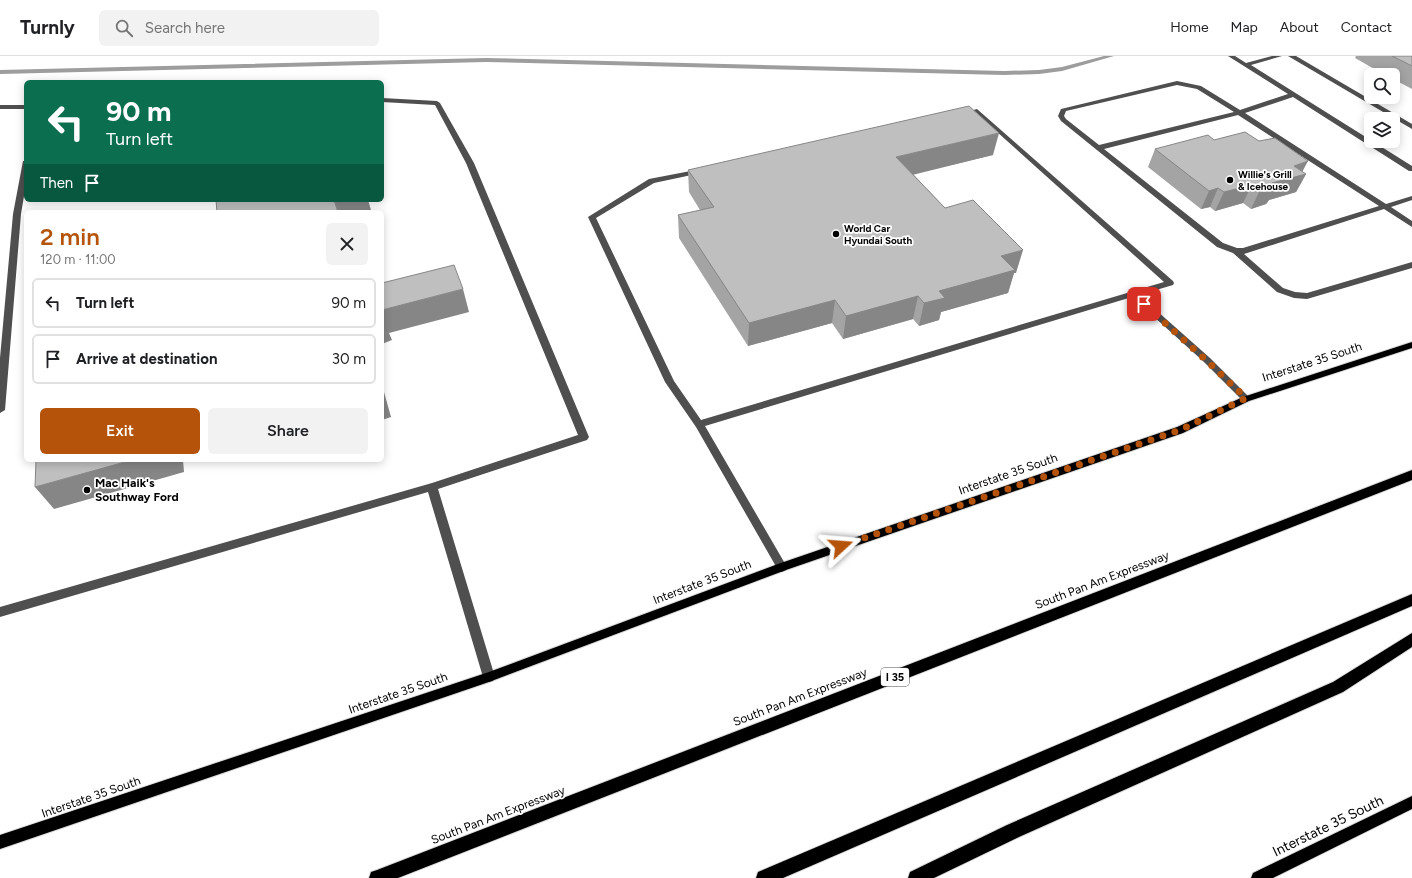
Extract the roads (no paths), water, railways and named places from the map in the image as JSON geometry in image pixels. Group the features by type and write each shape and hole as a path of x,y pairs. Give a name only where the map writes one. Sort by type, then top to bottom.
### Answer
{"highway":[{"name":"South Pan Am Expressway","path":"377,878 1412,475"},
{"path":"764,878 1412,600"},
{"path":"916,878 1013,831 1338,687 1412,639"}],"main road":[{"name":"Interstate 35 South","path":"0,842 489,677 782,567 1180,430 1246,398 1412,345"},
{"name":"Interstate 35 South","path":"1258,878 1412,802"}],"lane":[{"path":"1230,56 1412,169"},
{"path":"1245,65 1279,56"},
{"path":"1291,56 1412,127"},
{"path":"1412,198 1385,206 1244,251 1236,251 1220,245 1063,120 1061,116 1063,110 1177,83 1199,87 1385,206 1412,225"},
{"path":"1098,148 1238,113 1293,95"},
{"path":"0,612 432,487 584,437 470,163 437,103 384,100"},
{"path":"0,107 24,107"},
{"path":"699,424 1170,283 977,111 953,116"},
{"path":"706,170 652,181 592,217 670,382 699,424 782,567"},
{"path":"0,410 4,326 17,214 24,174"},
{"path":"1236,251 1280,290 1294,295 1307,296 1412,265"},
{"path":"1133,294 1246,398"},
{"path":"432,487 489,677"}],"waterway":[{"path":"0,72 486,60 1004,73 1039,72 1062,69 1111,56"}],"place":[{"name":"Willie's Grill & Icehouse","path":"1230,180"},
{"name":"World Car Hyundai South","path":"836,234"},
{"name":"Mac Haik's Southway Ford","path":"87,490"}]}
